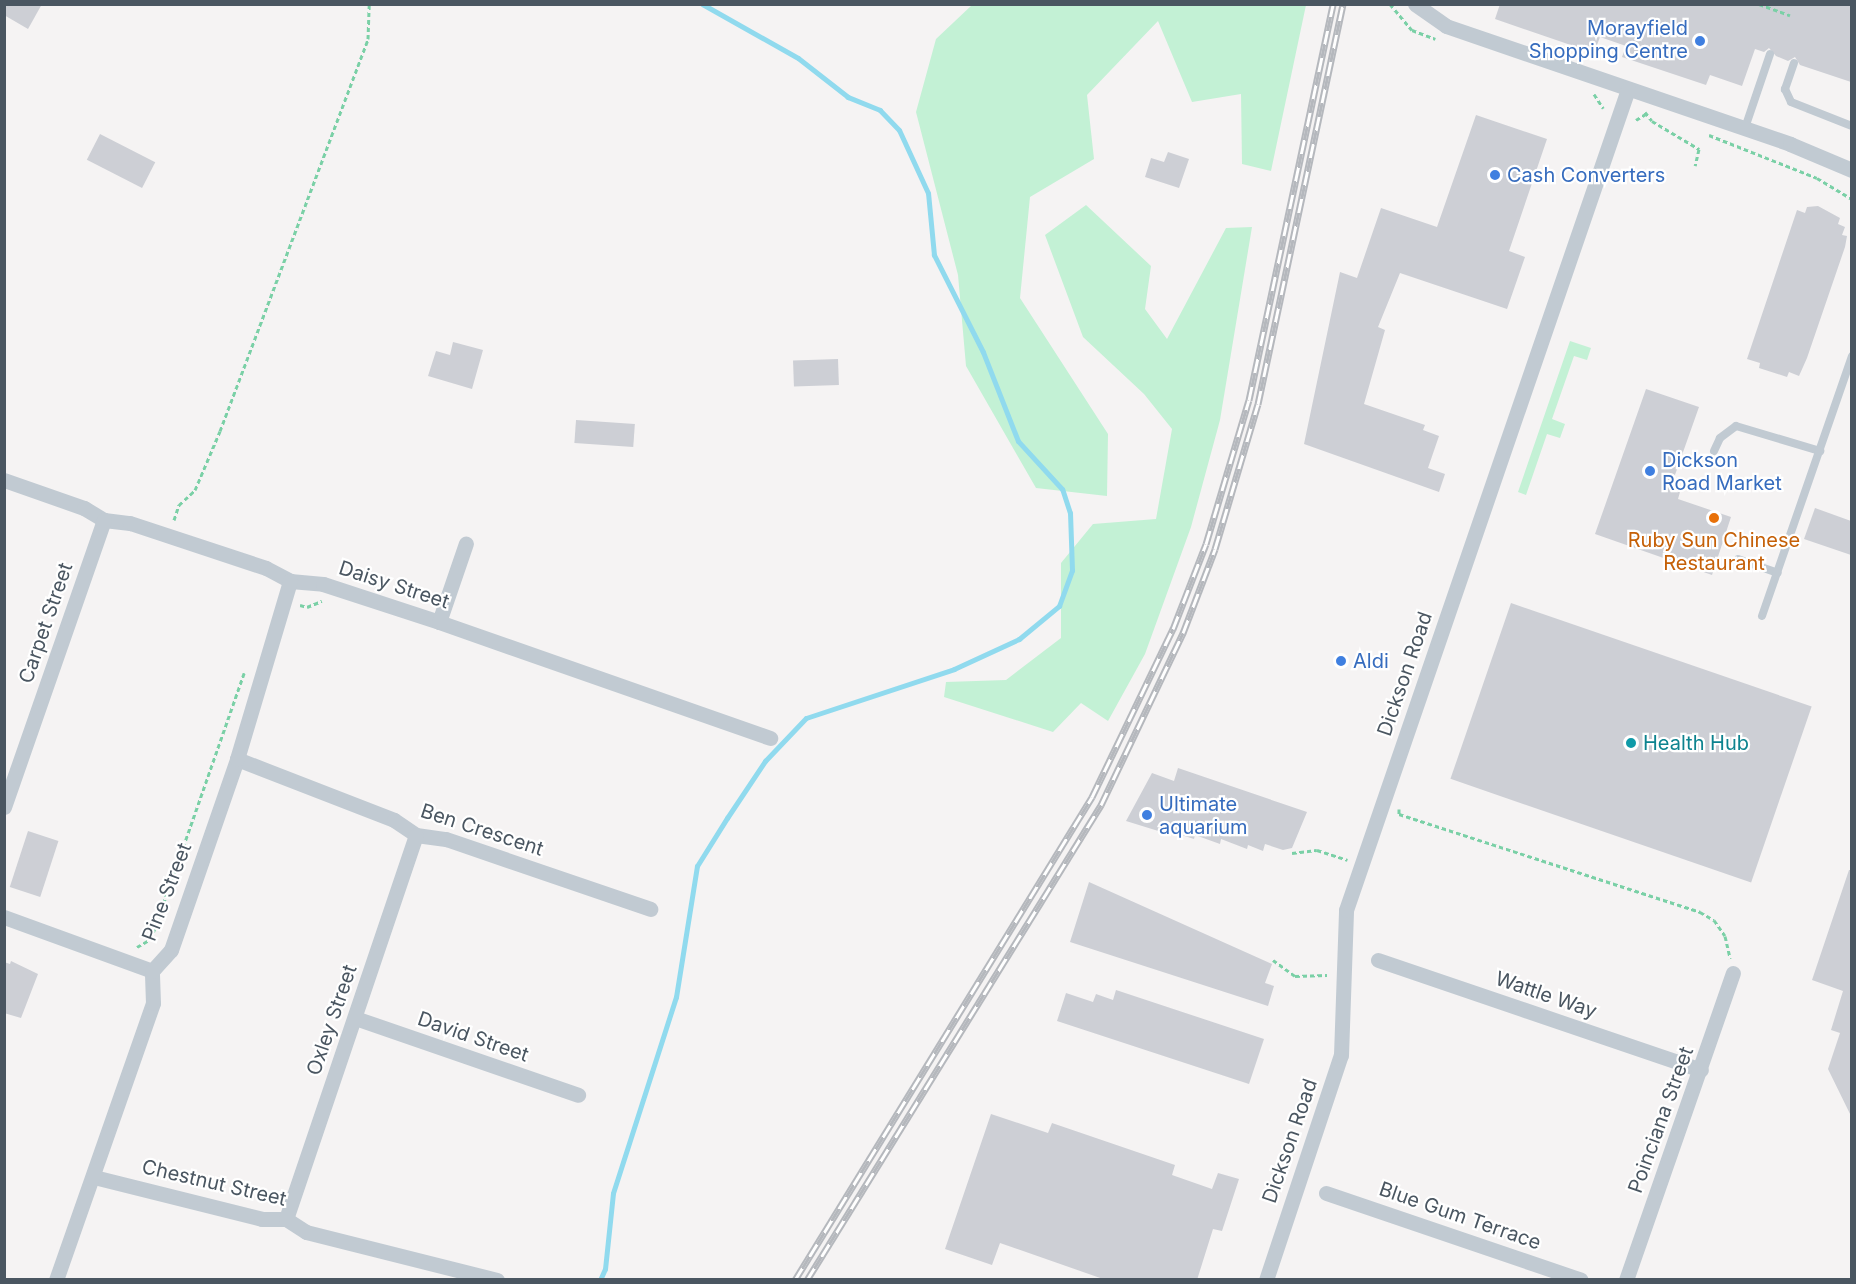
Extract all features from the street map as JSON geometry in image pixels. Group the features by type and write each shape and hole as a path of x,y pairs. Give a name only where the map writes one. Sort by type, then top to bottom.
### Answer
{"street":[{"path":"1415,4 1446,26 1745,128 1851,171"},
{"name":"Dickson Road","path":"1266,1280 1341,1055 1346,910 1628,89"},
{"name":"Daisy Street","path":"4,480 84,508 104,520 130,523 266,568 290,581 323,584 439,621 770,738"},
{"name":"Carpet Street","path":"4,807 104,520"},
{"path":"439,621 466,543"},
{"name":"Pine Street","path":"56,1280 94,1177 153,1003 152,971 171,950 237,759 290,581"},
{"name":"Ben Crescent","path":"237,759 394,820 416,835 447,839 650,909"},
{"name":"Oxley Street","path":"286,1219 416,835"},
{"path":"4,917 152,971"},
{"name":"Wattle Way","path":"1378,960 1701,1070"},
{"name":"Poinciana Street","path":"1626,1280 1733,973"},
{"name":"David Street","path":"355,1018 578,1095"},
{"name":"Chestnut Street","path":"94,1177 262,1219 286,1219 306,1232 497,1280"},
{"name":"Blue Gum Terrace","path":"1326,1193 1581,1280"}],"lane":[{"path":"1745,128 1770,54"},
{"path":"1794,63 1785,89 1791,102 1851,126"},
{"path":"1762,616 1851,356"},
{"path":"1714,451 1720,438 1736,426 1820,452"},
{"path":"1738,559 1778,573"}],"path":[{"path":"168,536 179,505 195,490 225,420 368,39 369,4"},
{"path":"1759,4 1790,15"},
{"path":"1648,96 1644,109 1652,121 1699,149 1695,166"},
{"path":"285,600 307,607 329,602"},
{"path":"126,946 136,948 151,939 248,663"},
{"path":"1399,806 1399,814 1700,912 1714,920 1725,936 1733,973"},
{"path":"1292,853 1317,850 1347,860"},
{"path":"1273,960 1295,976 1327,975"}],"green space":[{"path":"972,5 1306,5 1271,171 1242,164 1241,94 1192,102 1158,21 1087,95 1094,159 1030,197 1020,298 1108,434 1107,496 1036,488 966,366 958,275 916,112 936,39"},
{"path":"1086,205 1151,266 1145,309 1167,339 1226,228 1252,227 1220,420 1191,527 1145,654 1108,721 1081,703 1053,732 944,697 946,682 1006,680 1061,638 1061,563 1093,524 1156,519 1172,429 1144,394 1083,337 1045,235"},
{"path":"1570,341 1591,348 1587,360 1574,356 1552,419 1565,424 1560,438 1547,434 1526,495 1518,492"}],"building":[{"path":"4,4 42,4 28,29 4,15"},
{"name":"Morayfield Shopping Centre","path":"1500,4 1851,4 1851,82 1800,65 1795,57 1788,61 1776,56 1769,48 1764,52 1755,49 1742,86 1710,75 1706,85 1622,57 1626,46 1600,37 1594,53 1495,19"},
{"path":"1476,115 1547,139 1509,251 1525,257 1507,309 1400,273 1378,327 1385,330 1364,404 1425,425 1423,430 1439,436 1428,468 1445,474 1439,492 1304,444 1340,272 1357,278 1381,208 1437,227"},
{"path":"100,134 155,162 142,188 87,160"},
{"path":"1168,152 1189,159 1179,188 1145,177 1151,158 1164,162"},
{"path":"1818,206 1840,218 1838,224 1845,227 1842,235 1847,236 1807,358 1799,376 1789,372 1787,377 1759,368 1760,363 1747,359 1797,210 1805,213 1807,207"},
{"path":"453,342 483,350 472,389 428,376 436,351 450,355"},
{"path":"838,359 839,385 794,387 793,361"},
{"path":"1646,389 1699,407 1670,489 1680,492 1678,499 1731,517 1712,575 1595,534"},
{"path":"576,420 635,424 633,447 574,443"},
{"path":"1815,508 1851,521 1851,555 1804,539"},
{"name":"Health Hub","path":"1511,603 1812,707 1751,882 1450,779"},
{"path":"1178,768 1307,812 1292,848 1283,850 1265,844 1263,851 1248,845 1247,849 1221,839 1220,844 1195,835 1194,839 1169,831 1168,834 1126,821 1152,773 1174,781"},
{"path":"28,831 58,841 40,897 10,887"},
{"path":"1849,870 1851,870 1851,1116 1828,1069 1840,1033 1831,1030 1843,991 1812,980"},
{"path":"1089,882 1272,964 1265,983 1274,986 1268,1006 1070,942"},
{"path":"11,961 38,974 21,1018 4,1013 4,962 10,964"},
{"path":"1116,990 1264,1039 1249,1084 1057,1021 1066,993 1093,1002 1096,994 1113,1000"},
{"path":"991,1114 1048,1133 1052,1123 1175,1165 1172,1175 1212,1189 1218,1173 1239,1179 1222,1231 1213,1229 1197,1280 1106,1280 1000,1243 992,1265 945,1249"}],"waterway":[{"path":"600,1280 605,1269 613,1193 676,997 697,866 727,818 765,761 806,718 954,669 1019,639 1059,606 1072,570 1070,513 1062,489 1018,441 983,352 934,255 928,193 899,130 880,110 848,97 798,58 702,4"}],"railway":[{"path":"795,1280 1092,797 1173,629 1206,544 1249,400 1333,4"},
{"path":"807,1280 1101,805 1183,633 1215,549 1258,404 1343,4"}],"place":[{"name":"Morayfield Shopping Centre","path":"1700,41"},
{"name":"Cash Converters","path":"1495,175"},
{"name":"Dickson Road Market","path":"1650,471"},
{"name":"Ruby Sun Chinese Restaurant","path":"1714,518"},
{"name":"Aldi","path":"1341,661"},
{"name":"Health Hub","path":"1631,743"},
{"name":"Ultimate aquarium","path":"1147,815"}]}
